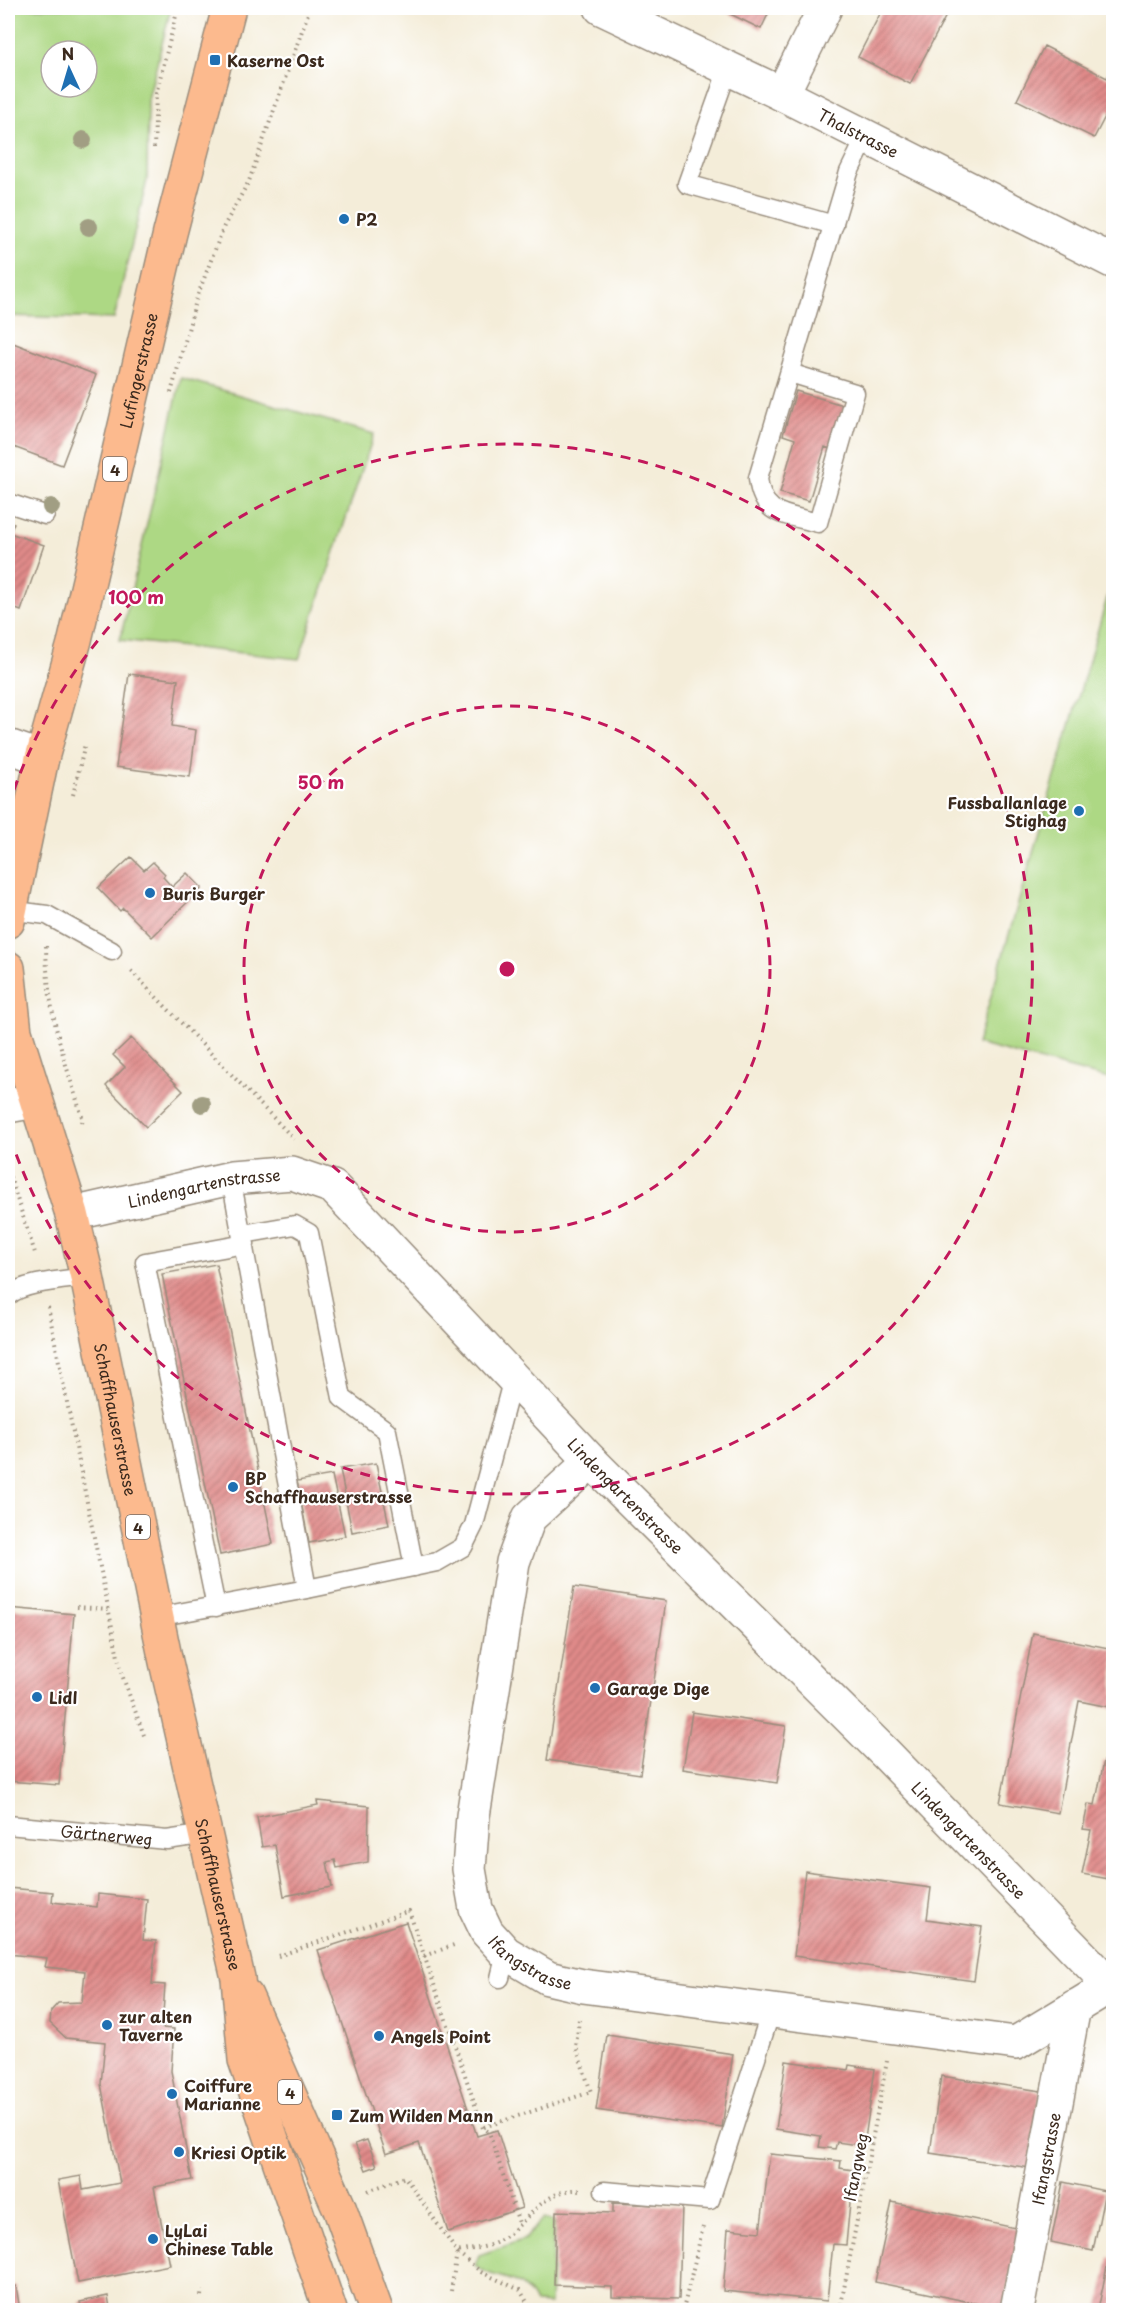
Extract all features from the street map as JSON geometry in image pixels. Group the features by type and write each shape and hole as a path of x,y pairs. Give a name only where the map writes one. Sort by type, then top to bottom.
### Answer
{"main road":[{"name":"Lufingerstrasse","path":"8,910 42,758 75,640 170,233 229,8"},
{"name":"4","path":"8,910 8,921"},
{"name":"Schaffhauserstrasse","path":"8,968 21,1104 72,1214 87,1277 157,1617 238,1978 245,2060 330,2310"},
{"name":"Schaffhauserstrasse","path":"238,1978 272,2049 342,2213 376,2310"}],"street":[{"name":"Thalstrasse","path":"602,8 782,94 1113,262"},
{"path":"782,94 825,8"},
{"path":"8,746 42,758"},
{"name":"Lindengartenstrasse","path":"72,1214 231,1178 292,1173 333,1187 591,1461 886,1754 1112,1986"},
{"name":"Ifangstrasse","path":"591,1461 529,1518 513,1562 473,1816 469,1869 476,1909 503,1965 583,1986 1016,2043 1112,1986"},
{"name":"Ifangstrasse","path":"1017,2310 1074,2007"}],"lane":[{"path":"728,69 687,184 834,225"},
{"path":"790,373 855,393 818,523 772,510 760,497 758,478 849,172 866,137"},
{"path":"8,503 45,515"},
{"path":"8,910 47,915 112,951"},
{"path":"231,1178 307,1589"},
{"path":"216,1607 145,1262 295,1225 309,1233 342,1398 387,1431 414,1567"},
{"path":"8,1296 12,1292 43,1283 87,1277"},
{"path":"157,1617 437,1562 463,1547 474,1525 513,1378"},
{"name":"Gärtnerweg","path":"8,1825 167,1840 206,1834"},
{"path":"604,2191 710,2200 771,2011"}],"path":[{"path":"170,398 197,297 224,226 249,181 310,8"},
{"path":"70,803 87,737"},
{"path":"112,951 294,1138 292,1173"},
{"path":"47,980 53,1024 83,1120"},
{"path":"8,1172 31,1237 43,1283 121,1672"},
{"path":"77,1607 109,1609"},
{"path":"278,1956 409,1911 483,2128 489,2132 520,2226"},
{"path":"483,2128 591,2092 576,2047 583,1986"},
{"name":"Ifangweg","path":"840,2310 893,2028"},
{"path":"368,2191 405,2177 458,2252 482,2272 520,2290 531,2309"},
{"path":"458,2252 497,2242 520,2226 541,2201 566,2189 604,2191"},
{"path":"683,2310 710,2200"},
{"path":"451,2291 458,2252"},
{"path":"201,2296 202,2289"}],"green space":[{"path":"8,8 171,8 148,99 147,180 114,319 8,316"},
{"path":"181,378 374,434 299,659 120,640"},
{"name":"Fussballanlage Stighag","path":"1113,578 1113,1080 977,1044"},
{"path":"544,2218 554,2221 550,2304 535,2303 523,2286 491,2274 475,2265 479,2255 525,2239"}],"building":[{"path":"718,8 771,8 761,29"},
{"path":"883,8 950,8 910,84 858,57"},
{"path":"1044,46 1107,78 1114,63 1114,113 1108,111 1094,138 1017,100"},
{"path":"8,341 96,375 62,465 8,445"},
{"path":"796,391 846,406 833,450 825,447 809,501 780,493 795,439 783,435"},
{"path":"8,521 14,523 10,533 44,545 21,611 8,606"},
{"path":"129,674 178,680 172,726 196,730 190,777 116,767"},
{"name":"Buris Burger","path":"131,857 144,870 153,862 165,874 163,877 172,887 187,873 202,888 152,937 123,908 120,911 98,888"},
{"path":"131,1038 183,1091 146,1127 106,1086 125,1067 113,1055"},
{"path":"216,1264 273,1544 220,1555 162,1274"},
{"path":"376,1463 389,1525 352,1532 340,1469"},
{"path":"332,1475 345,1536 309,1543 297,1481"},
{"path":"574,1587 666,1601 640,1774 547,1760"},
{"name":"Lidl","path":"8,1608 74,1614 59,1785 8,1781"},
{"path":"1033,1633 1114,1649 1114,1708 1079,1701 1058,1813 1000,1803"},
{"path":"692,1712 786,1726 777,1783 683,1769"},
{"path":"1104,1761 1114,1763 1114,1880 1082,1874 1091,1830 1083,1829 1088,1804 1095,1805"},
{"path":"317,1801 369,1806 368,1862 337,1868 335,1860 327,1862 332,1887 284,1896 275,1845 262,1847 257,1817 318,1805"},
{"path":"805,1871 931,1888 927,1919 982,1927 974,1981 794,1956"},
{"path":"8,1888 53,1892 52,1902 97,1907 98,1894 147,1899 143,1940 156,1941 152,1984 165,1985 162,2028 174,2029 171,2071 192,2180 154,2187 170,2265 78,2283 58,2180 81,2176 83,2190 120,2183 101,2084 105,2042 66,2038 50,2023 51,2011 58,2003 82,2002 85,1971 45,1967 47,1958 8,1954"},
{"path":"406,1922 477,2136 497,2130 522,2208 448,2232 419,2143 386,2154 318,1950"},
{"path":"607,2035 733,2054 722,2128 596,2110"},
{"path":"786,2061 848,2070 849,2065 875,2069 864,2146 837,2142 835,2149 819,2147 821,2136 776,2129"},
{"path":"941,2076 1041,2091 1030,2168 930,2153"},
{"path":"367,2140 377,2166 366,2170 355,2144"},
{"path":"770,2154 841,2161 840,2168 853,2170 846,2245 833,2244 827,2301 723,2291 728,2229 760,2232"},
{"path":"1063,2182 1105,2191 1093,2251 1051,2242"},
{"path":"892,2202 1020,2229 1003,2309 875,2282"},
{"path":"613,2203 682,2206 679,2299 612,2297 612,2287 554,2285 556,2211 613,2213"},
{"path":"1109,2257 1114,2257 1114,2310 1098,2310"},
{"path":"16,2286 20,2310 8,2310 8,2288"},
{"path":"108,2296 110,2308 82,2310 80,2302"}],"place":[{"name":"Kaserne Ost","path":"215,60"},
{"name":"P2","path":"344,219"},
{"name":"Fussballanlage Stighag","path":"1079,811"},
{"name":"Buris Burger","path":"150,893"},
{"name":"BP Schaffhauserstrasse","path":"233,1487"},
{"name":"Garage Dige","path":"595,1688"},
{"name":"Lidl","path":"37,1697"},
{"name":"zur alten Taverne","path":"107,2025"},
{"name":"Angels Point","path":"379,2036"},
{"name":"Coiffure Marianne","path":"172,2094"},
{"name":"Zum Wilden Mann","path":"337,2115"},
{"name":"Kriesi Optik","path":"179,2152"},
{"name":"LyLai Chinese Table","path":"153,2239"}]}
